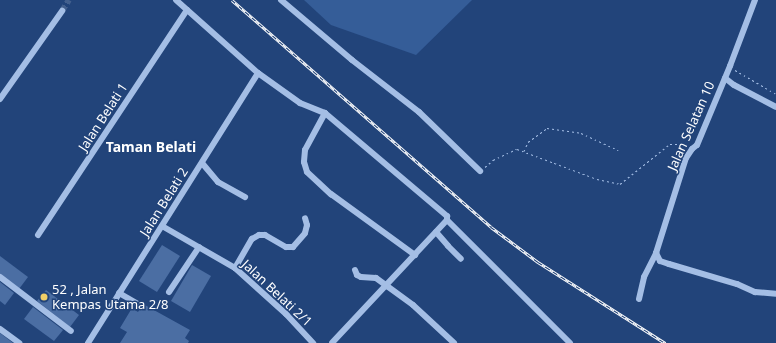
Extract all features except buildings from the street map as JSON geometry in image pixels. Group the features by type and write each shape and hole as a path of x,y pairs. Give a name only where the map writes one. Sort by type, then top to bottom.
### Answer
{"street":[{"path":"176,0 258,73 300,103 325,113 446,214 447,220 570,343"},
{"path":"281,0 352,60 419,112 480,171"},
{"name":"Jalan Selatan 10","path":"639,298 644,277 656,253 686,158 692,148 697,145 730,66 755,0"},
{"name":"Jalan Belati 1","path":"38,236 187,10"},
{"path":"0,99 62,11"},
{"name":"Jalan Belati 2","path":"88,343 258,73"},
{"path":"725,78 734,85 776,107"},
{"path":"325,113 305,150 304,162 307,172 331,194 415,255"},
{"path":"202,163 218,182 245,198"},
{"path":"235,268 252,239 259,234 265,235 286,246 293,247 305,232 307,225 305,218"},
{"path":"332,343 387,286 447,220"},
{"name":"Jalan Belati 2/1","path":"162,226 235,268 286,314 313,343"},
{"path":"436,232 461,259"},
{"path":"169,292 199,247"},
{"path":"656,253 660,261 737,284 760,293 776,294"},
{"path":"355,270 356,275 361,277 376,278 413,305 454,343"},
{"path":"0,277 71,331"},
{"path":"119,293 138,304"},
{"path":"0,329 19,343"}],"path":[{"path":"730,66 740,74 776,94"},
{"path":"524,152 528,142 547,128 581,133 618,150"},
{"path":"480,171 502,156 517,149 597,179 620,184 670,144 697,145"}],"shaded area":[{"path":"304,0 472,0 416,55 331,25"}],"tunnel":[{"path":"62,11 69,0"}],"railway":[{"path":"232,0 491,227 538,262 665,343"}],"place":[{"name":"52 , Jalan Kempas Utama 2/8","path":"44,297"}],"district":[{"name":"Taman Belati","path":"151,147"}]}
